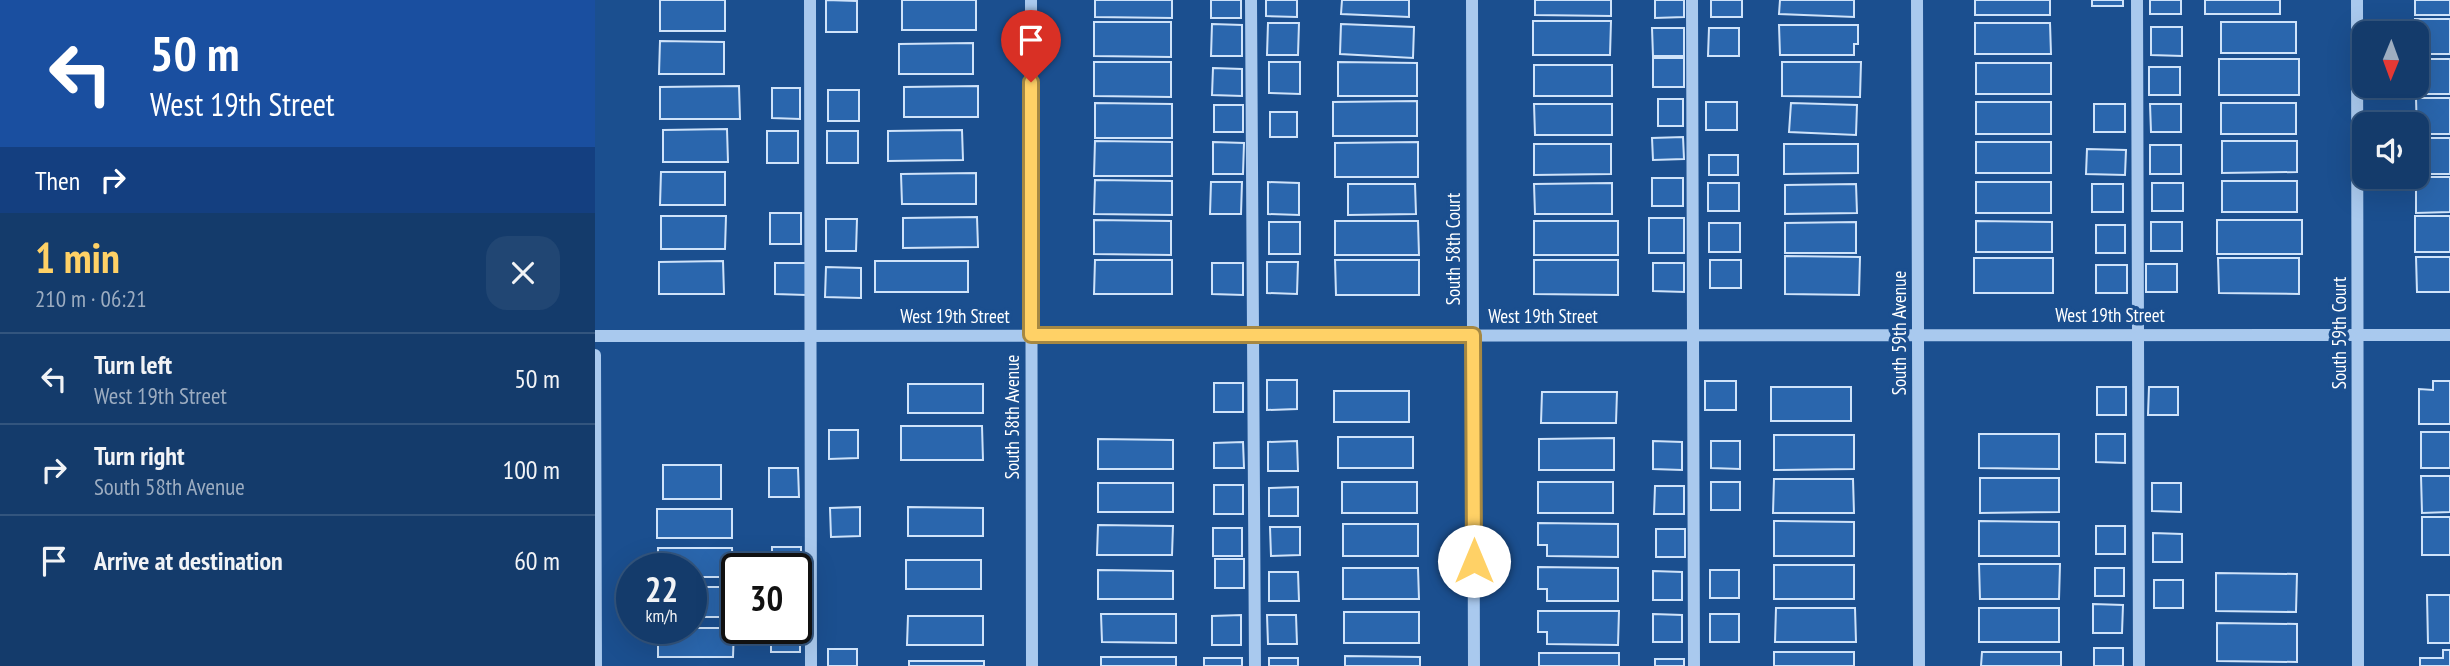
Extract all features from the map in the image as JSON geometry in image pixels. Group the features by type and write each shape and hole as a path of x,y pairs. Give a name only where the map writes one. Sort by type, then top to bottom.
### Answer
{"street":[{"path":"810,0 811,666"},
{"name":"South 58th Avenue","path":"1031,0 1032,666"},
{"path":"1251,0 1255,666"},
{"name":"South 58th Court","path":"1472,0 1474,666"},
{"path":"1692,0 1694,666"},
{"name":"South 59th Avenue","path":"1917,0 1919,666"},
{"path":"2137,0 2139,666"},
{"name":"South 59th Court","path":"2357,0 2358,666"},
{"name":"West 19th Street","path":"595,336 2450,335"},
{"path":"595,355 596,666"}],"building":[{"path":"660,0 725,0 725,31 660,31"},
{"path":"826,0 857,1 857,32 826,32"},
{"path":"902,0 976,0 976,30 902,30"},
{"path":"1095,0 1172,0 1172,18 1095,17"},
{"path":"1211,0 1241,0 1241,18 1211,18"},
{"path":"1266,0 1297,0 1297,17 1266,16"},
{"path":"1342,0 1409,0 1409,17 1341,14"},
{"path":"1535,0 1611,0 1611,16 1535,15"},
{"path":"1655,0 1684,0 1684,17 1655,18"},
{"path":"1711,0 1742,0 1742,17 1711,17"},
{"path":"1780,0 1854,0 1854,17 1779,14"},
{"path":"1975,0 2050,0 2050,15 1975,15"},
{"path":"2092,0 2123,0 2123,6 2092,6"},
{"path":"2150,0 2181,0 2181,14 2150,14"},
{"path":"2205,0 2280,0 2280,14 2205,14"},
{"path":"2415,0 2450,0 2450,15 2415,15"},
{"path":"2450,19 2450,54 2429,54 2429,21 2415,21"},
{"path":"1533,21 1611,21 1610,55 1533,55"},
{"path":"1094,22 1171,22 1171,57 1094,56"},
{"path":"2221,22 2296,22 2296,53 2221,53"},
{"path":"1268,23 1299,23 1298,55 1267,55"},
{"path":"1975,23 2050,23 2051,54 1975,54"},
{"path":"1212,24 1242,25 1242,56 1211,56"},
{"path":"1341,24 1414,27 1413,58 1340,54"},
{"path":"1779,25 1858,25 1858,44 1854,44 1854,55 1780,55"},
{"path":"2151,27 2182,27 2182,56 2151,55"},
{"path":"1652,28 1684,28 1684,56 1653,56"},
{"path":"1709,28 1739,28 1739,56 1708,56"},
{"path":"660,41 724,42 724,74 659,74"},
{"path":"973,43 973,74 899,74 899,44"},
{"path":"1653,58 1684,58 1684,87 1653,87"},
{"path":"2219,59 2299,59 2299,95 2219,95"},
{"path":"2429,59 2450,59 2450,94 2429,94"},
{"path":"1094,62 1171,62 1171,97 1094,96"},
{"path":"1269,62 1300,62 1300,94 1269,93"},
{"path":"1338,62 1417,63 1417,96 1338,96"},
{"path":"1782,62 1861,62 1860,97 1782,96"},
{"path":"1976,63 2051,63 2051,94 1976,94"},
{"path":"1534,65 1612,65 1612,96 1534,96"},
{"path":"2149,67 2180,67 2180,95 2149,95"},
{"path":"1213,68 1242,69 1242,96 1212,95"},
{"path":"739,86 740,119 660,119 660,87"},
{"path":"978,86 978,117 904,117 904,87"},
{"path":"772,88 800,88 800,119 772,118"},
{"path":"828,90 859,90 859,121 828,121"},
{"path":"2416,98 2450,98 2450,134 2429,134 2429,112 2416,112"},
{"path":"1658,99 1683,99 1683,126 1658,126"},
{"path":"1417,101 1417,136 1333,136 1333,102"},
{"path":"1706,102 1737,102 1737,130 1706,130"},
{"path":"1976,102 2051,102 2051,134 1976,134"},
{"path":"1095,103 1172,104 1172,138 1095,138"},
{"path":"1791,103 1857,105 1856,135 1789,132"},
{"path":"2221,103 2296,103 2296,134 2221,134"},
{"path":"1534,104 1612,104 1612,135 1535,135"},
{"path":"2094,104 2125,104 2125,132 2094,132"},
{"path":"2150,104 2181,104 2181,132 2151,132"},
{"path":"1214,105 1243,105 1243,132 1214,132"},
{"path":"1270,112 1297,112 1297,137 1270,137"},
{"path":"727,129 728,162 663,162 663,130"},
{"path":"962,130 963,160 888,161 888,131"},
{"path":"767,131 798,131 798,163 767,163"},
{"path":"827,131 858,131 858,163 827,163"},
{"path":"1683,137 1684,159 1653,160 1652,138"},
{"path":"2429,138 2450,138 2450,174 2429,174"},
{"path":"1095,141 1172,142 1172,176 1094,176"},
{"path":"2222,141 2297,141 2297,172 2222,173"},
{"path":"1213,142 1244,143 1243,174 1213,174"},
{"path":"1418,142 1418,177 1335,177 1335,143"},
{"path":"1976,142 2051,142 2051,173 1976,173"},
{"path":"1534,144 1611,144 1611,174 1534,175"},
{"path":"1784,144 1858,144 1858,173 1784,174"},
{"path":"2150,145 2181,145 2181,174 2150,174"},
{"path":"2087,149 2126,150 2125,175 2086,174"},
{"path":"1709,155 1738,155 1738,175 1709,175"},
{"path":"661,172 725,172 725,205 660,205"},
{"path":"976,173 976,204 902,204 901,174"},
{"path":"2429,177 2450,177 2450,212 2416,213 2416,189 2429,189"},
{"path":"1652,178 1683,178 1683,206 1652,206"},
{"path":"1095,180 1172,181 1172,215 1094,214"},
{"path":"2222,181 2297,181 2297,212 2222,212"},
{"path":"1211,182 1242,182 1241,214 1210,214"},
{"path":"1268,182 1299,183 1299,215 1268,214"},
{"path":"1976,182 2051,182 2051,213 1976,213"},
{"path":"1612,183 1612,214 1535,214 1534,184"},
{"path":"1708,183 1739,183 1739,211 1708,211"},
{"path":"2152,183 2183,183 2183,211 2152,211"},
{"path":"1348,184 1415,184 1416,214 1348,215"},
{"path":"1856,184 1857,213 1785,214 1785,185"},
{"path":"2092,184 2123,184 2123,212 2092,212"},
{"path":"770,213 801,213 801,244 770,244"},
{"path":"661,216 726,216 725,249 661,249"},
{"path":"2415,216 2450,216 2450,252 2415,252"},
{"path":"977,217 978,247 903,248 903,218"},
{"path":"1649,218 1684,218 1684,253 1649,253"},
{"path":"826,219 857,219 856,251 826,251"},
{"path":"1094,220 1171,221 1171,255 1094,254"},
{"path":"2217,220 2302,220 2302,254 2217,254"},
{"path":"1335,221 1418,221 1419,255 1335,255"},
{"path":"1534,221 1618,221 1618,255 1534,255"},
{"path":"1976,221 2052,222 2052,252 1976,252"},
{"path":"1269,222 1300,222 1300,254 1269,254"},
{"path":"1856,222 1856,253 1785,253 1785,223"},
{"path":"2151,222 2182,222 2182,251 2151,251"},
{"path":"1709,223 1740,223 1740,252 1709,252"},
{"path":"2096,225 2125,225 2125,253 2096,253"},
{"path":"1785,256 1860,257 1859,295 1785,294"},
{"path":"2416,257 2450,257 2450,292 2417,292"},
{"path":"1974,258 2053,258 2053,293 1974,293"},
{"path":"2218,258 2299,258 2299,294 2219,293"},
{"path":"1095,260 1172,260 1172,294 1094,294"},
{"path":"1335,260 1419,260 1419,295 1336,295"},
{"path":"1534,260 1618,260 1618,295 1534,294"},
{"path":"1710,260 1741,260 1741,288 1710,288"},
{"path":"723,261 724,294 659,294 659,262"},
{"path":"875,261 968,261 968,292 875,292"},
{"path":"1267,262 1298,262 1297,294 1267,293"},
{"path":"775,263 806,263 806,295 775,294"},
{"path":"1212,263 1243,263 1243,295 1212,294"},
{"path":"1653,263 1684,263 1684,292 1653,291"},
{"path":"2146,264 2177,264 2177,292 2146,292"},
{"path":"2096,265 2127,265 2127,293 2096,293"},
{"path":"826,267 861,268 861,298 825,297"},
{"path":"1267,380 1297,380 1297,409 1267,410"},
{"path":"1705,381 1736,381 1736,410 1705,410"},
{"path":"2433,381 2450,381 2450,424 2419,424 2419,389 2433,390"},
{"path":"1214,383 1243,383 1243,412 1214,412"},
{"path":"908,384 983,384 983,413 908,413"},
{"path":"1771,387 1851,387 1851,421 1771,421"},
{"path":"2097,387 2126,387 2126,415 2097,415"},
{"path":"2149,387 2178,387 2178,415 2148,415"},
{"path":"1334,391 1409,391 1409,422 1334,422"},
{"path":"1542,392 1617,392 1616,423 1541,423"},
{"path":"901,426 982,426 983,460 901,460"},
{"path":"829,430 858,430 858,458 829,459"},
{"path":"2421,432 2450,432 2450,468 2421,468"},
{"path":"1979,434 2059,434 2059,469 1979,468"},
{"path":"2096,434 2125,434 2125,463 2096,462"},
{"path":"1774,435 1854,435 1854,469 1774,470"},
{"path":"1338,437 1413,437 1413,468 1338,468"},
{"path":"1614,438 1614,470 1539,470 1539,439"},
{"path":"1098,439 1173,440 1173,469 1098,469"},
{"path":"1297,441 1298,471 1268,471 1268,442"},
{"path":"1653,441 1682,442 1682,470 1653,469"},
{"path":"1711,441 1740,441 1740,469 1711,468"},
{"path":"1243,442 1244,468 1214,468 1214,443"},
{"path":"663,465 721,465 721,499 663,499"},
{"path":"769,468 798,468 799,497 769,497"},
{"path":"2421,476 2450,476 2450,512 2422,513"},
{"path":"1980,478 2059,478 2059,512 1980,513"},
{"path":"1774,479 1853,479 1854,513 1773,513"},
{"path":"1342,482 1417,482 1417,513 1342,513"},
{"path":"1538,482 1613,482 1613,513 1538,513"},
{"path":"1711,482 1740,482 1740,510 1711,510"},
{"path":"1098,483 1173,483 1173,512 1098,512"},
{"path":"2152,483 2181,483 2181,512 2152,511"},
{"path":"1214,485 1243,485 1243,514 1214,514"},
{"path":"1655,486 1684,486 1684,514 1654,514"},
{"path":"1298,487 1298,516 1269,516 1269,488"},
{"path":"860,507 860,536 831,537 830,508"},
{"path":"908,507 983,508 983,536 908,536"},
{"path":"657,509 732,509 732,538 657,538"},
{"path":"2422,517 2450,517 2450,555 2422,555"},
{"path":"1774,521 1854,522 1854,556 1774,556"},
{"path":"1979,521 2059,522 2059,556 1979,556"},
{"path":"1538,523 1618,524 1618,557 1547,556 1547,545 1538,545"},
{"path":"1343,524 1418,524 1418,556 1343,556"},
{"path":"1098,525 1173,526 1172,555 1097,555"},
{"path":"2096,526 2125,526 2125,554 2096,554"},
{"path":"1270,527 1300,527 1300,555 1271,556"},
{"path":"1213,528 1242,528 1242,556 1213,556"},
{"path":"1656,529 1685,529 1685,557 1656,557"},
{"path":"2153,533 2182,534 2182,562 2153,562"},
{"path":"772,547 801,547 801,553 772,553"},
{"path":"658,548 732,548 732,553 721,553 721,577 707,577 707,553 658,553"},
{"path":"1215,559 1244,559 1244,588 1215,588"},
{"path":"906,560 981,560 981,589 906,589"},
{"path":"1979,564 2060,564 2059,599 1980,599"},
{"path":"1774,565 1854,565 1854,599 1774,599"},
{"path":"1538,567 1618,568 1618,601 1547,601 1547,589 1538,589"},
{"path":"1343,568 1418,568 1419,599 1343,599"},
{"path":"2095,568 2124,568 2124,596 2095,596"},
{"path":"1098,570 1173,571 1173,599 1098,599"},
{"path":"1710,570 1739,570 1739,598 1710,598"},
{"path":"1653,571 1682,572 1682,600 1653,600"},
{"path":"1269,572 1298,572 1299,601 1269,601"},
{"path":"2216,573 2297,574 2296,612 2216,611"},
{"path":"2154,580 2183,580 2183,608 2154,608"},
{"path":"707,587 721,587 721,617 707,617"},
{"path":"2427,595 2450,595 2450,643 2428,643"},
{"path":"2093,604 2123,605 2122,633 2093,633"},
{"path":"1776,608 1855,608 1856,642 1775,642"},
{"path":"1979,608 2059,608 2059,642 1979,642"},
{"path":"1538,611 1619,611 1618,645 1547,644 1547,632 1538,632"},
{"path":"1344,612 1419,612 1419,643 1344,643"},
{"path":"1101,614 1176,614 1176,643 1102,642"},
{"path":"1653,614 1682,615 1682,642 1653,642"},
{"path":"1710,614 1739,614 1739,642 1710,642"},
{"path":"1241,615 1241,645 1212,645 1212,616"},
{"path":"1267,615 1296,615 1297,644 1268,644"},
{"path":"908,616 983,616 983,645 907,645"},
{"path":"2217,623 2297,624 2297,662 2217,661"},
{"path":"707,628 721,628 721,644 733,644 733,657 658,657 658,644 707,644"},
{"path":"771,644 800,644 800,652 771,652"},
{"path":"2094,648 2123,648 2123,666 2094,666"},
{"path":"828,649 857,649 857,666 828,666"},
{"path":"2443,650 2450,650 2450,666 2420,666 2420,658 2443,658"},
{"path":"1774,652 1854,652 1854,666 1774,666"},
{"path":"1982,652 2061,652 2061,666 1981,666"},
{"path":"1539,653 1619,653 1619,666 1539,666"},
{"path":"1345,656 1420,657 1420,666 1345,666"},
{"path":"1101,657 1176,657 1176,666 1101,666"},
{"path":"1204,658 1242,658 1242,666 1204,666"},
{"path":"1269,658 1298,658 1298,666 1269,666"},
{"path":"1655,659 1684,659 1684,666 1655,666"},
{"path":"909,661 984,661 984,666 909,666"}],"route":[{"path":"1031,82 1031,335 1473,335 1474,561"}]}
